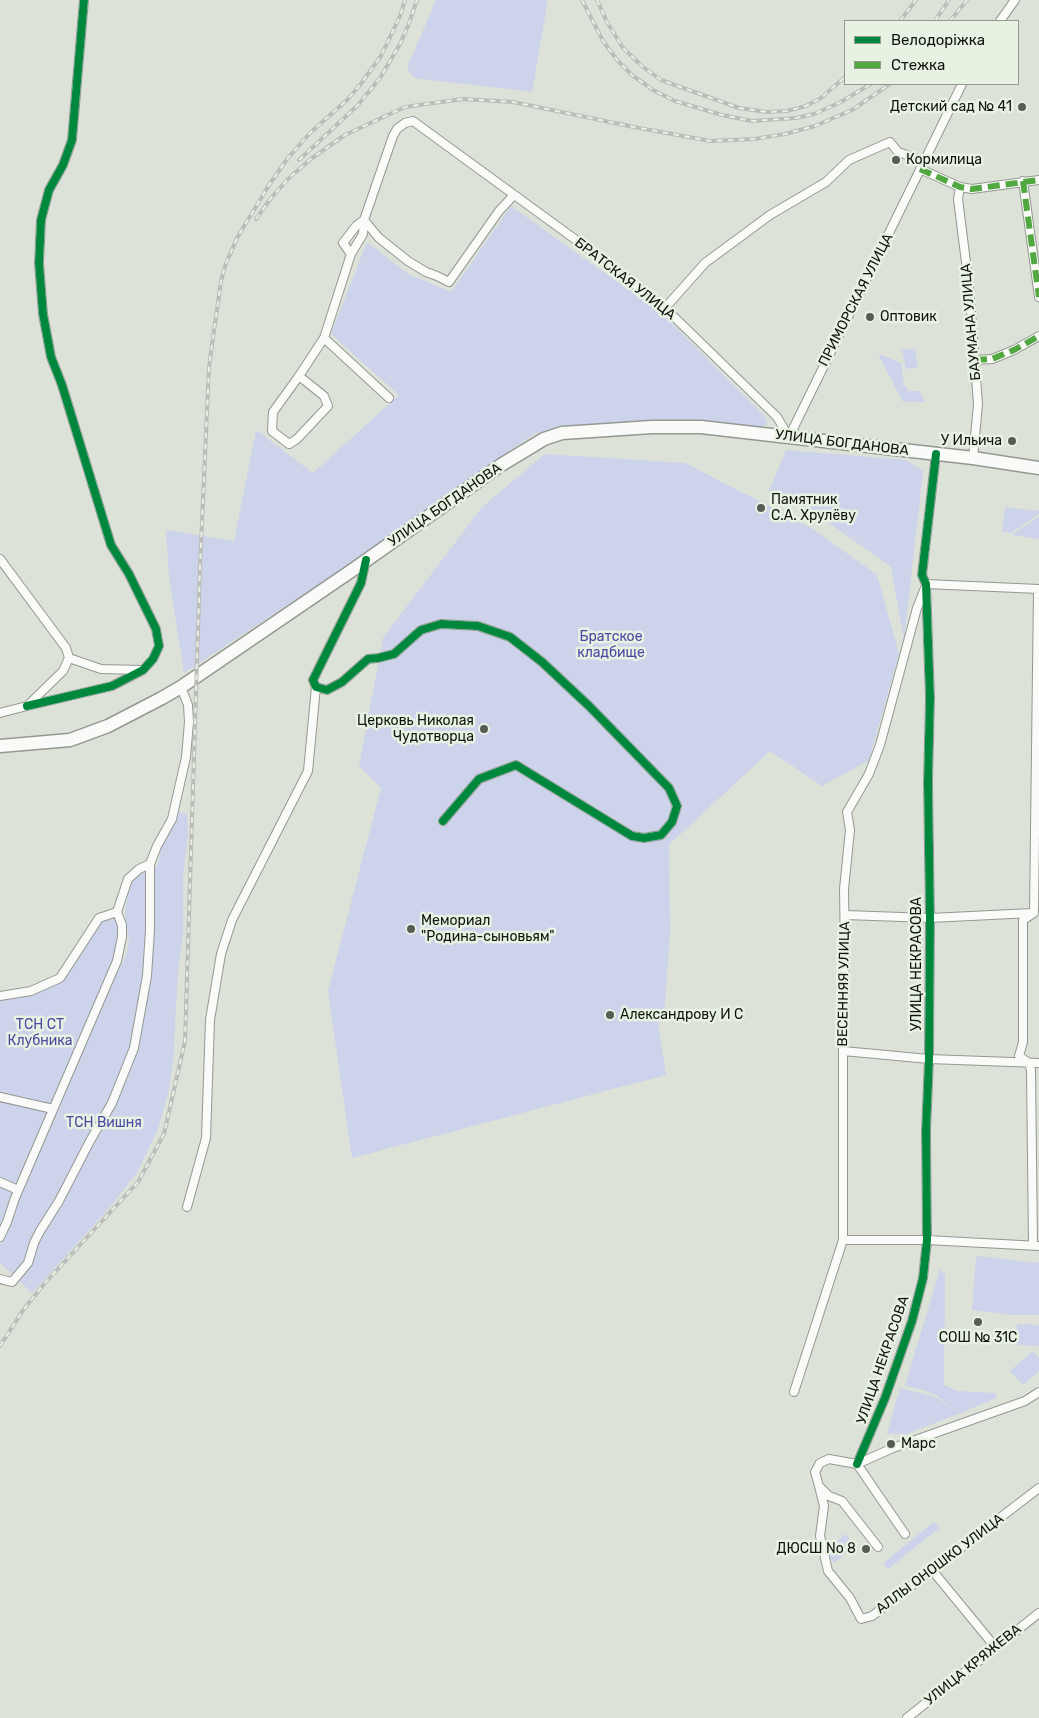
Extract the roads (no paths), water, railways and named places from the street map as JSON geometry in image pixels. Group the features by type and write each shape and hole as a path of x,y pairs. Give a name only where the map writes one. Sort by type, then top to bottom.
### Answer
{"main road":[{"name":"УЛИЦА БОГДАНОВА","path":"0,746 70,740 108,726 181,687 501,465 544,439 562,433 652,426 701,426 973,458 1039,468"}],"street":[{"path":"0,714 112,686 143,670 153,659 159,646 156,629 129,574 111,545 62,385 51,357 43,314 39,263 41,220 49,190 63,165 72,140 84,0"},
{"path":"1001,20 1015,0"},
{"name":"ПРИМОРСКАЯ УЛИЦА","path":"789,437 962,85"},
{"name":"БРАТСКАЯ УЛИЦА","path":"364,220 393,136 405,123 412,121 598,256 665,308 777,417 789,437"},
{"path":"665,308 705,263 770,215 826,182 849,160 890,142 898,152 916,158 921,166 960,187 972,189 1039,180"},
{"path":"1023,181 1039,297"},
{"name":"БАУМАНА УЛИЦА","path":"960,187 958,199 969,286 978,404 973,458"},
{"path":"364,220 379,238 408,261 426,272 449,282 499,212 514,195"},
{"path":"299,376 324,396 328,406 289,444 272,431 273,412 324,338 352,254 362,234 364,220"},
{"path":"352,254 343,243 356,226 364,220"},
{"path":"974,360 992,359 1014,350 1039,336"},
{"path":"324,338 389,398"},
{"name":"УЛИЦА НЕКРАСОВА","path":"857,1464 885,1398 912,1321 924,1278 927,1240 926,1131 929,1058 930,918 928,782 930,698 926,584 922,575 936,454"},
{"path":"0,559 66,648 69,658 63,671 27,706"},
{"path":"187,1208 206,1138 210,1020 221,954 232,920 308,771 316,687 313,680 361,583 366,560"},
{"path":"926,584 1038,589 1037,914"},
{"name":"ВЕСЕННЯЯ УЛИЦА","path":"794,1392 843,1240 845,881 850,830 847,812 869,774 880,745 917,608 926,584"},
{"path":"316,687 327,690 342,682 368,659 394,654 421,630 442,624 478,626 510,637 542,662 589,706 669,788 676,806 672,822 661,835 644,838 632,836 516,765 478,779 443,821"},
{"path":"69,658 101,669 143,670"},
{"path":"0,1279 12,1282 28,1263 40,1231 59,1202 112,1103 134,1048 148,976 150,864 157,846 172,819 186,757 189,722 188,705 181,687"},
{"path":"0,1237 18,1190 118,961 122,925 117,912 128,880 139,869 150,864"},
{"path":"0,996 31,991 60,978 99,918 117,912"},
{"path":"845,915 930,918 1037,914"},
{"path":"1035,1064 1019,1056 1023,1042 1023,920 1037,914"},
{"path":"843,1050 929,1058 1035,1064"},
{"path":"843,1240 927,1240 1036,1246 1035,1064"},
{"path":"0,1097 53,1109"},
{"path":"0,1182 18,1190"},
{"path":"878,1547 842,1501 828,1496 819,1486 815,1472 820,1463 829,1459 857,1464 893,1448 1026,1401 1039,1392"},
{"path":"857,1464 905,1534"},
{"name":"АЛЛЫ ОНОШКО УЛИЦА","path":"819,1486 824,1506 820,1536 828,1571 850,1598 861,1619 872,1616 1039,1488"},
{"path":"932,1570 996,1648"},
{"name":"УЛИЦА КРЯЖЕВА","path":"907,1718 1039,1612"}],"railway":[{"path":"0,1346 24,1309 44,1284 138,1182 164,1134 185,1041 200,566 209,367 221,281 237,238 269,185 288,158 310,133 347,100 360,85 381,56 400,16 405,0"},
{"path":"299,160 358,105 380,78 400,44 417,0"},
{"path":"582,0 603,41 617,60 632,75 653,90 675,101 722,115 752,121 796,118 814,114 839,103 869,85"},
{"path":"597,0 607,22 623,48 643,67 661,80 739,108 767,112 787,111 806,106 821,98 844,78"},
{"path":"901,20 916,0"},
{"path":"936,20 949,0"},
{"path":"951,20 967,0"},
{"path":"256,219 289,178 312,158 345,135 405,107 463,99 513,102 710,141 754,139 785,134 815,126 852,110 889,85"}],"place":[{"name":"Детский сад № 41","path":"1022,107"},
{"name":"Кормилица","path":"896,160"},
{"name":"Оптовик","path":"870,317"},
{"name":"У Ильича","path":"1012,441"},
{"name":"Памятник С.А. Хрулёву","path":"761,508"},
{"name":"Церковь Николая Чудотворца","path":"484,729"},
{"name":"Мемориал \"Родина-сыновьям\"","path":"411,929"},
{"name":"Александрову И С","path":"610,1015"},
{"name":"СОШ № 31С","path":"978,1322"},
{"name":"Марс","path":"891,1444"},
{"name":"ДЮСШ No 8","path":"866,1549"}],"park label":[{"name":"Братское кладбище","path":"611,646"},
{"name":"ТСН СТ Клубника","path":"40,1034"},
{"name":"ТСН Вишня","path":"104,1123"}]}
